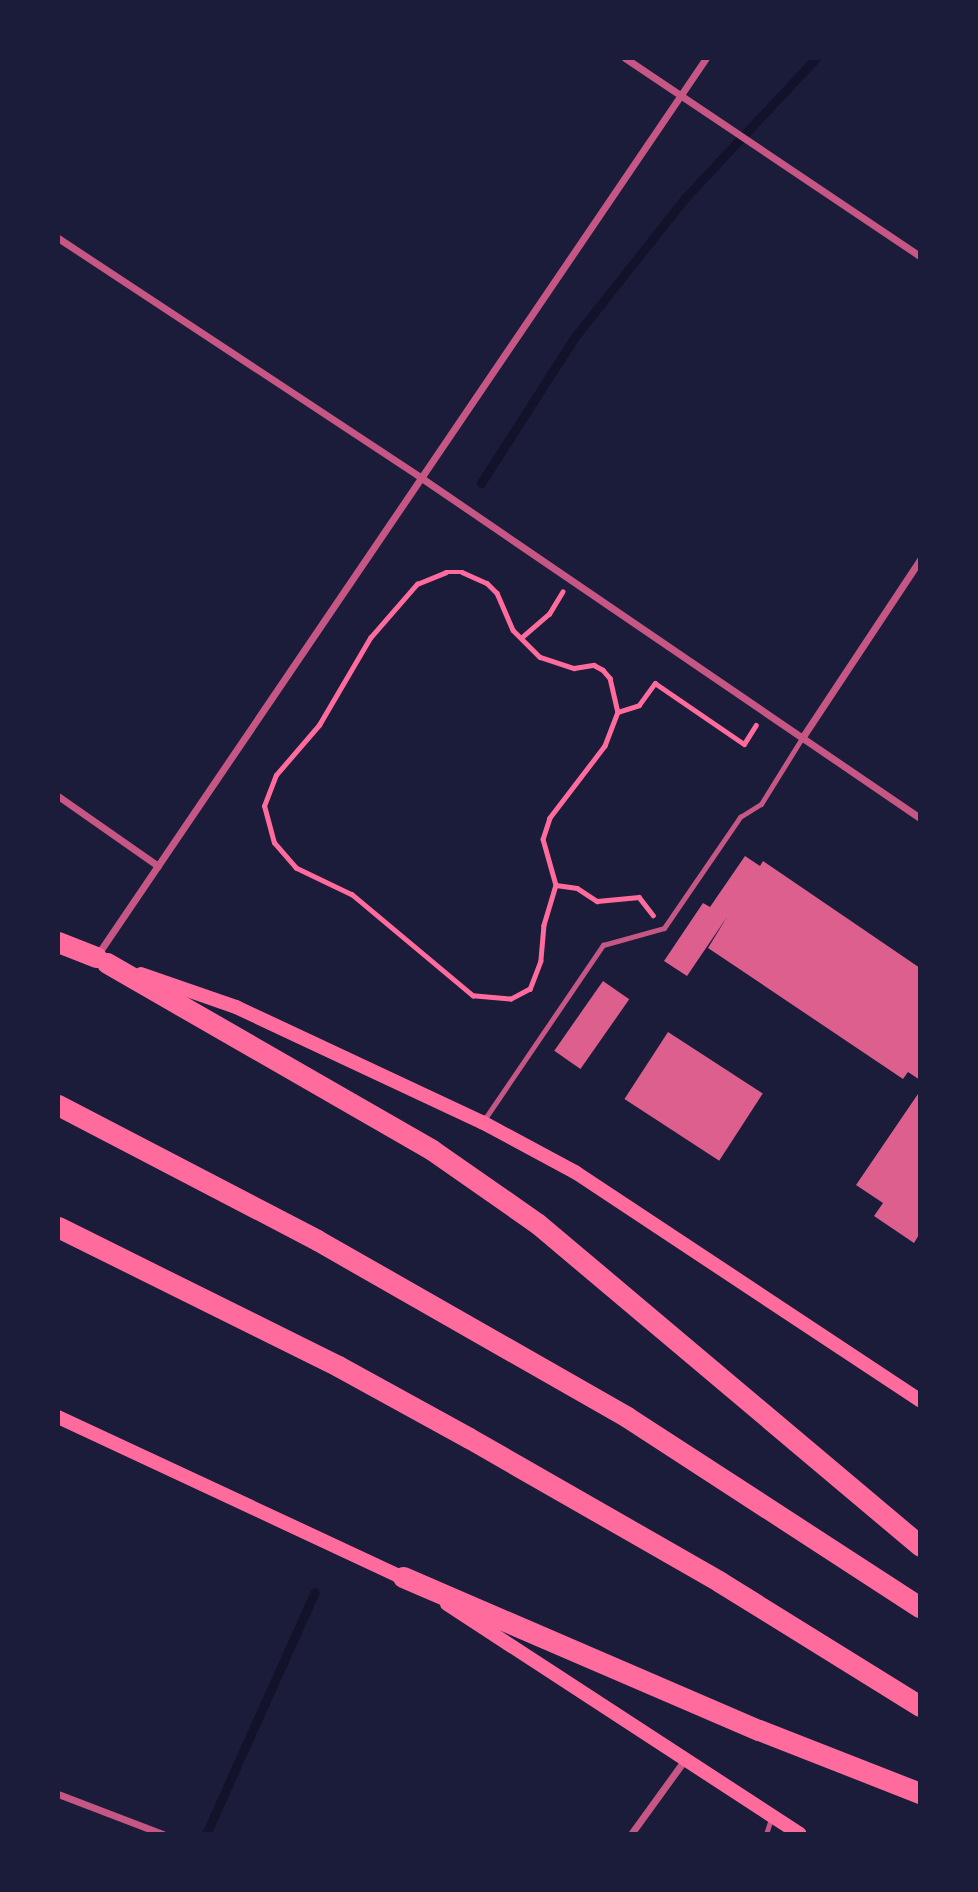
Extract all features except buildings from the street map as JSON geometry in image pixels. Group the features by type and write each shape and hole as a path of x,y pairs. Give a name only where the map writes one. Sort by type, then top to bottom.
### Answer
{"highway":[{"path":"58,940 102,960 432,1150 538,1224 920,1546"},
{"path":"58,1105 317,1240 627,1417 920,1607"},
{"path":"64,1230 338,1366 469,1438 720,1582 920,1706"},
{"path":"404,1577 759,1730 920,1793"}],"main road":[{"path":"102,960 236,1007 482,1122 634,1207 920,1400"},
{"path":"58,1417 404,1577 687,1757 800,1834"}],"street":[{"path":"625,58 920,256"},
{"path":"102,960 159,866 706,58"},
{"path":"58,238 423,479 920,818"},
{"path":"802,738 920,560"},
{"path":"58,796 159,866"},
{"path":"631,1834 687,1757"},
{"path":"58,1794 163,1834"}],"lane":[{"path":"482,1122 604,945 664,928 740,817 761,804 802,738"},
{"path":"766,1834 772,1816"}],"path":[{"path":"446,572 476,576 497,593 513,630 529,650 555,664 603,670 610,678 618,712 605,746 550,818 543,839 556,886 544,925 541,961 530,989 511,999 473,996 352,895 296,868 274,843 264,807 276,775 319,725 357,657 418,584 446,572"},
{"path":"521,638 549,614 569,580"},
{"path":"618,712 639,705 655,682 744,744 764,713"},
{"path":"556,886 577,888 597,901 639,897 664,928"}],"waterway":[{"path":"481,483 574,338 685,198 816,58"},
{"path":"206,1834 315,1592"}]}
